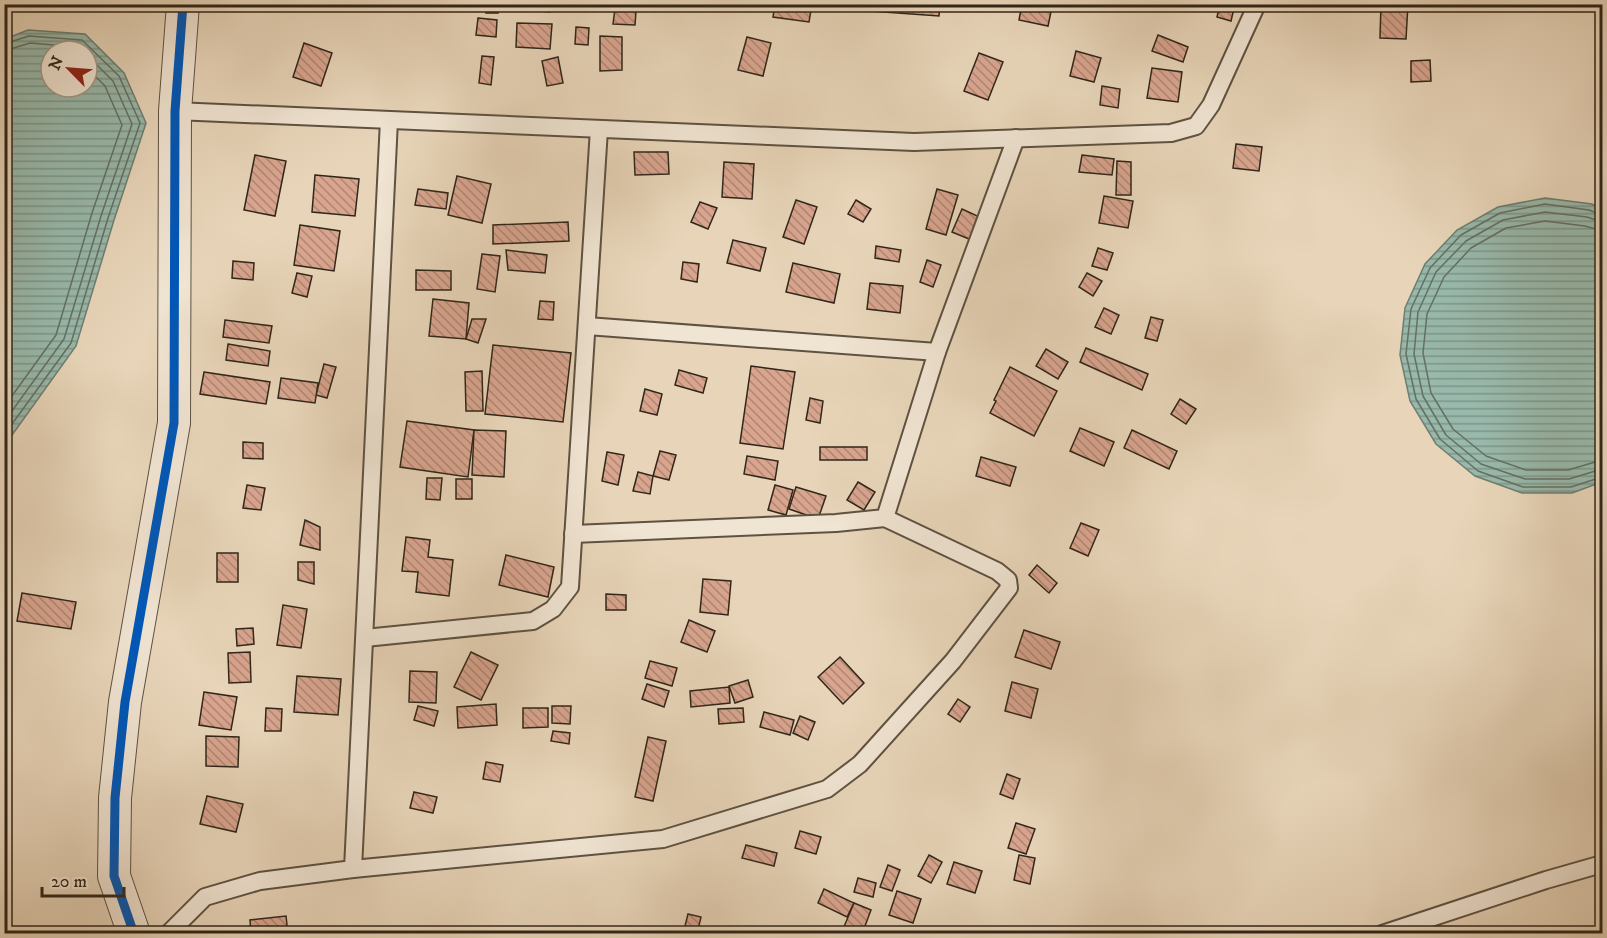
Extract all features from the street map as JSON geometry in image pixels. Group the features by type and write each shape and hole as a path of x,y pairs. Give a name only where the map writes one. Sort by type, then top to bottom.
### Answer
{"street":[{"path":"134,933 114,876 115,798 124,702 174,423 175,111 183,4"}],"lane":[{"path":"175,111 914,142 1171,133 1196,126 1211,105 1257,4"},
{"path":"352,869 389,120"},
{"path":"364,638 533,621 553,609 570,587 599,129"},
{"path":"885,518 937,352 1016,138"},
{"path":"586,326 937,352"},
{"path":"168,933 205,897 260,881 352,869 663,839 827,789 860,764 953,660 1009,588 1008,580 997,571 885,518 836,523 573,534"},
{"path":"1382,933 1602,864"}],"water":[{"path":"28,30 85,34 90,39 39,39 39,99 99,99 99,48 124,73 146,123 76,346 5,445 5,39"},
{"path":"1545,198 1592,204 1602,210 1602,482 1572,493 1522,493 1475,476 1436,444 1410,401 1400,355 1405,308 1425,264 1457,230 1498,207"}],"building":[{"path":"486,4 498,4 498,13 486,13"},
{"path":"531,4 551,4 550,12 530,10"},
{"path":"775,4 812,4 809,22 773,17"},
{"path":"871,4 940,4 939,16 870,11"},
{"path":"1022,4 1052,7 1048,26 1019,20"},
{"path":"1220,4 1235,4 1231,21 1217,17"},
{"path":"1381,4 1408,4 1406,39 1380,38"},
{"path":"615,9 636,11 635,25 613,24"},
{"path":"478,18 497,20 496,37 476,35"},
{"path":"517,23 552,24 550,49 516,47"},
{"path":"576,27 589,28 588,45 575,44"},
{"path":"1158,35 1188,47 1183,62 1152,51"},
{"path":"600,36 622,37 622,70 600,71"},
{"path":"747,37 771,43 763,76 738,70"},
{"path":"304,43 332,53 321,86 293,77"},
{"path":"1076,51 1101,58 1094,82 1070,76"},
{"path":"979,53 1003,62 988,100 964,91"},
{"path":"482,56 494,57 491,85 479,83"},
{"path":"558,57 563,83 547,86 542,61"},
{"path":"1430,60 1431,81 1411,82 1411,61"},
{"path":"1152,68 1182,72 1178,102 1147,98"},
{"path":"1102,86 1120,89 1118,108 1100,105"},
{"path":"1236,144 1262,147 1259,171 1233,168"},
{"path":"634,152 668,152 669,174 635,175"},
{"path":"255,155 286,161 275,216 244,210"},
{"path":"1082,155 1114,159 1112,175 1079,172"},
{"path":"1117,161 1131,162 1131,195 1116,195"},
{"path":"724,162 754,164 752,199 722,197"},
{"path":"315,175 359,179 355,216 312,212"},
{"path":"457,176 491,184 482,223 448,215"},
{"path":"418,189 448,193 446,209 415,205"},
{"path":"937,189 958,195 946,235 926,229"},
{"path":"1104,196 1133,201 1128,228 1099,223"},
{"path":"796,200 817,207 804,244 783,237"},
{"path":"856,200 871,209 863,222 848,214"},
{"path":"700,202 717,208 708,229 691,222"},
{"path":"962,209 984,219 974,241 952,232"},
{"path":"568,222 569,241 493,244 493,225"},
{"path":"300,225 340,231 334,271 294,265"},
{"path":"733,240 766,248 760,271 727,263"},
{"path":"876,246 901,250 899,262 875,258"},
{"path":"1098,248 1113,253 1107,270 1092,266"},
{"path":"506,250 547,255 545,273 508,270"},
{"path":"482,254 500,256 495,292 477,289"},
{"path":"927,260 941,265 933,287 920,282"},
{"path":"233,261 254,263 253,280 232,278"},
{"path":"683,262 699,264 697,282 681,279"},
{"path":"793,263 840,274 834,303 786,292"},
{"path":"416,270 451,271 451,290 416,290"},
{"path":"297,273 312,276 307,297 292,293"},
{"path":"1087,273 1102,281 1093,296 1079,287"},
{"path":"870,283 903,286 900,313 867,309"},
{"path":"433,299 469,303 466,339 429,336"},
{"path":"540,301 554,302 553,320 538,319"},
{"path":"1104,308 1119,315 1111,334 1095,327"},
{"path":"1151,317 1163,320 1157,341 1145,338"},
{"path":"472,319 486,319 478,343 466,339"},
{"path":"225,320 272,326 269,343 223,337"},
{"path":"228,344 270,351 268,366 226,360"},
{"path":"493,345 571,353 563,422 485,414"},
{"path":"1086,348 1148,374 1142,390 1080,362"},
{"path":"1046,349 1068,362 1058,379 1036,366"},
{"path":"324,364 336,367 327,398 316,395"},
{"path":"751,366 795,372 783,449 740,443"},
{"path":"1010,367 1057,391 1034,436 990,413"},
{"path":"679,370 707,378 703,393 675,385"},
{"path":"482,371 483,411 466,411 465,372"},
{"path":"204,372 270,382 266,404 200,394"},
{"path":"281,378 318,383 315,403 278,398"},
{"path":"645,389 662,394 657,415 640,411"},
{"path":"810,398 823,401 820,423 806,420"},
{"path":"1180,399 1196,409 1186,424 1171,414"},
{"path":"407,421 474,430 468,477 400,467"},
{"path":"1080,428 1114,442 1104,466 1070,451"},
{"path":"474,430 506,431 504,477 472,475"},
{"path":"1132,430 1177,451 1169,469 1124,448"},
{"path":"243,442 263,443 263,459 243,458"},
{"path":"820,447 867,447 867,460 820,460"},
{"path":"660,451 676,455 669,480 653,476"},
{"path":"607,452 624,455 618,485 602,481"},
{"path":"747,456 778,461 775,480 744,474"},
{"path":"981,457 1016,467 1010,486 976,476"},
{"path":"638,472 653,476 650,494 633,491"},
{"path":"427,478 442,478 440,500 426,499"},
{"path":"456,479 472,479 472,499 456,499"},
{"path":"858,482 875,492 864,510 847,500"},
{"path":"247,485 265,488 261,510 243,508"},
{"path":"775,485 793,490 786,515 768,510"},
{"path":"796,487 826,496 818,519 789,509"},
{"path":"305,520 320,527 320,550 300,545"},
{"path":"1081,523 1099,530 1088,556 1070,548"},
{"path":"406,537 430,540 428,557 453,560 449,596 416,592 418,572 402,571"},
{"path":"217,553 238,553 238,582 217,582"},
{"path":"506,555 554,567 548,597 499,585"},
{"path":"298,562 314,562 314,584 298,580"},
{"path":"1037,565 1057,583 1049,593 1029,575"},
{"path":"703,579 731,581 728,615 700,612"},
{"path":"22,593 76,602 71,629 17,621"},
{"path":"606,594 626,595 626,610 606,610"},
{"path":"283,605 307,609 301,648 277,645"},
{"path":"689,620 715,631 707,652 681,642"},
{"path":"253,628 254,644 237,646 236,629"},
{"path":"1024,630 1060,642 1051,669 1015,657"},
{"path":"250,652 251,682 229,683 228,653"},
{"path":"471,652 498,665 481,700 454,687"},
{"path":"840,657 864,683 843,704 818,677"},
{"path":"650,661 677,668 672,686 645,678"},
{"path":"410,671 437,672 436,703 409,702"},
{"path":"297,676 341,679 338,715 294,712"},
{"path":"748,680 753,697 735,703 729,686"},
{"path":"1012,682 1038,689 1031,718 1005,711"},
{"path":"647,684 669,691 664,707 642,699"},
{"path":"729,687 730,703 691,707 690,691"},
{"path":"204,692 237,697 231,730 199,725"},
{"path":"958,699 970,707 960,722 948,714"},
{"path":"496,704 497,725 458,728 457,707"},
{"path":"418,706 438,711 434,726 414,720"},
{"path":"552,706 571,706 570,724 552,723"},
{"path":"266,708 282,709 281,731 265,731"},
{"path":"523,708 548,708 548,727 523,728"},
{"path":"743,708 744,722 719,724 718,709"},
{"path":"764,712 794,720 790,735 760,727"},
{"path":"800,716 815,722 808,740 793,733"},
{"path":"553,731 570,733 569,744 551,741"},
{"path":"206,736 239,737 238,767 206,766"},
{"path":"648,737 666,741 653,801 635,797"},
{"path":"486,762 503,765 500,782 483,779"},
{"path":"1007,774 1020,779 1013,799 1000,794"},
{"path":"414,792 437,797 433,813 410,808"},
{"path":"207,796 243,804 236,832 200,824"},
{"path":"1016,823 1035,829 1026,854 1008,848"},
{"path":"800,831 821,837 816,854 795,848"},
{"path":"746,845 777,853 774,866 742,858"},
{"path":"929,855 942,862 931,883 918,876"},
{"path":"1019,855 1035,858 1030,884 1014,880"},
{"path":"954,862 982,871 975,893 947,884"},
{"path":"888,865 900,870 892,891 880,887"},
{"path":"858,878 876,883 873,897 854,892"},
{"path":"824,889 854,903 847,917 818,903"},
{"path":"897,891 921,899 913,923 889,915"},
{"path":"854,903 871,910 862,934 854,934 843,929"},
{"path":"688,914 701,917 697,934 683,934"},
{"path":"286,916 288,934 251,934 250,920"},
{"path":"883,927 899,932 898,934 881,934"},
{"path":"775,930 794,932 794,934 775,934"}],"cycle path":[{"path":"134,934 114,876 115,798 125,702 174,423 175,111 183,4"}]}
